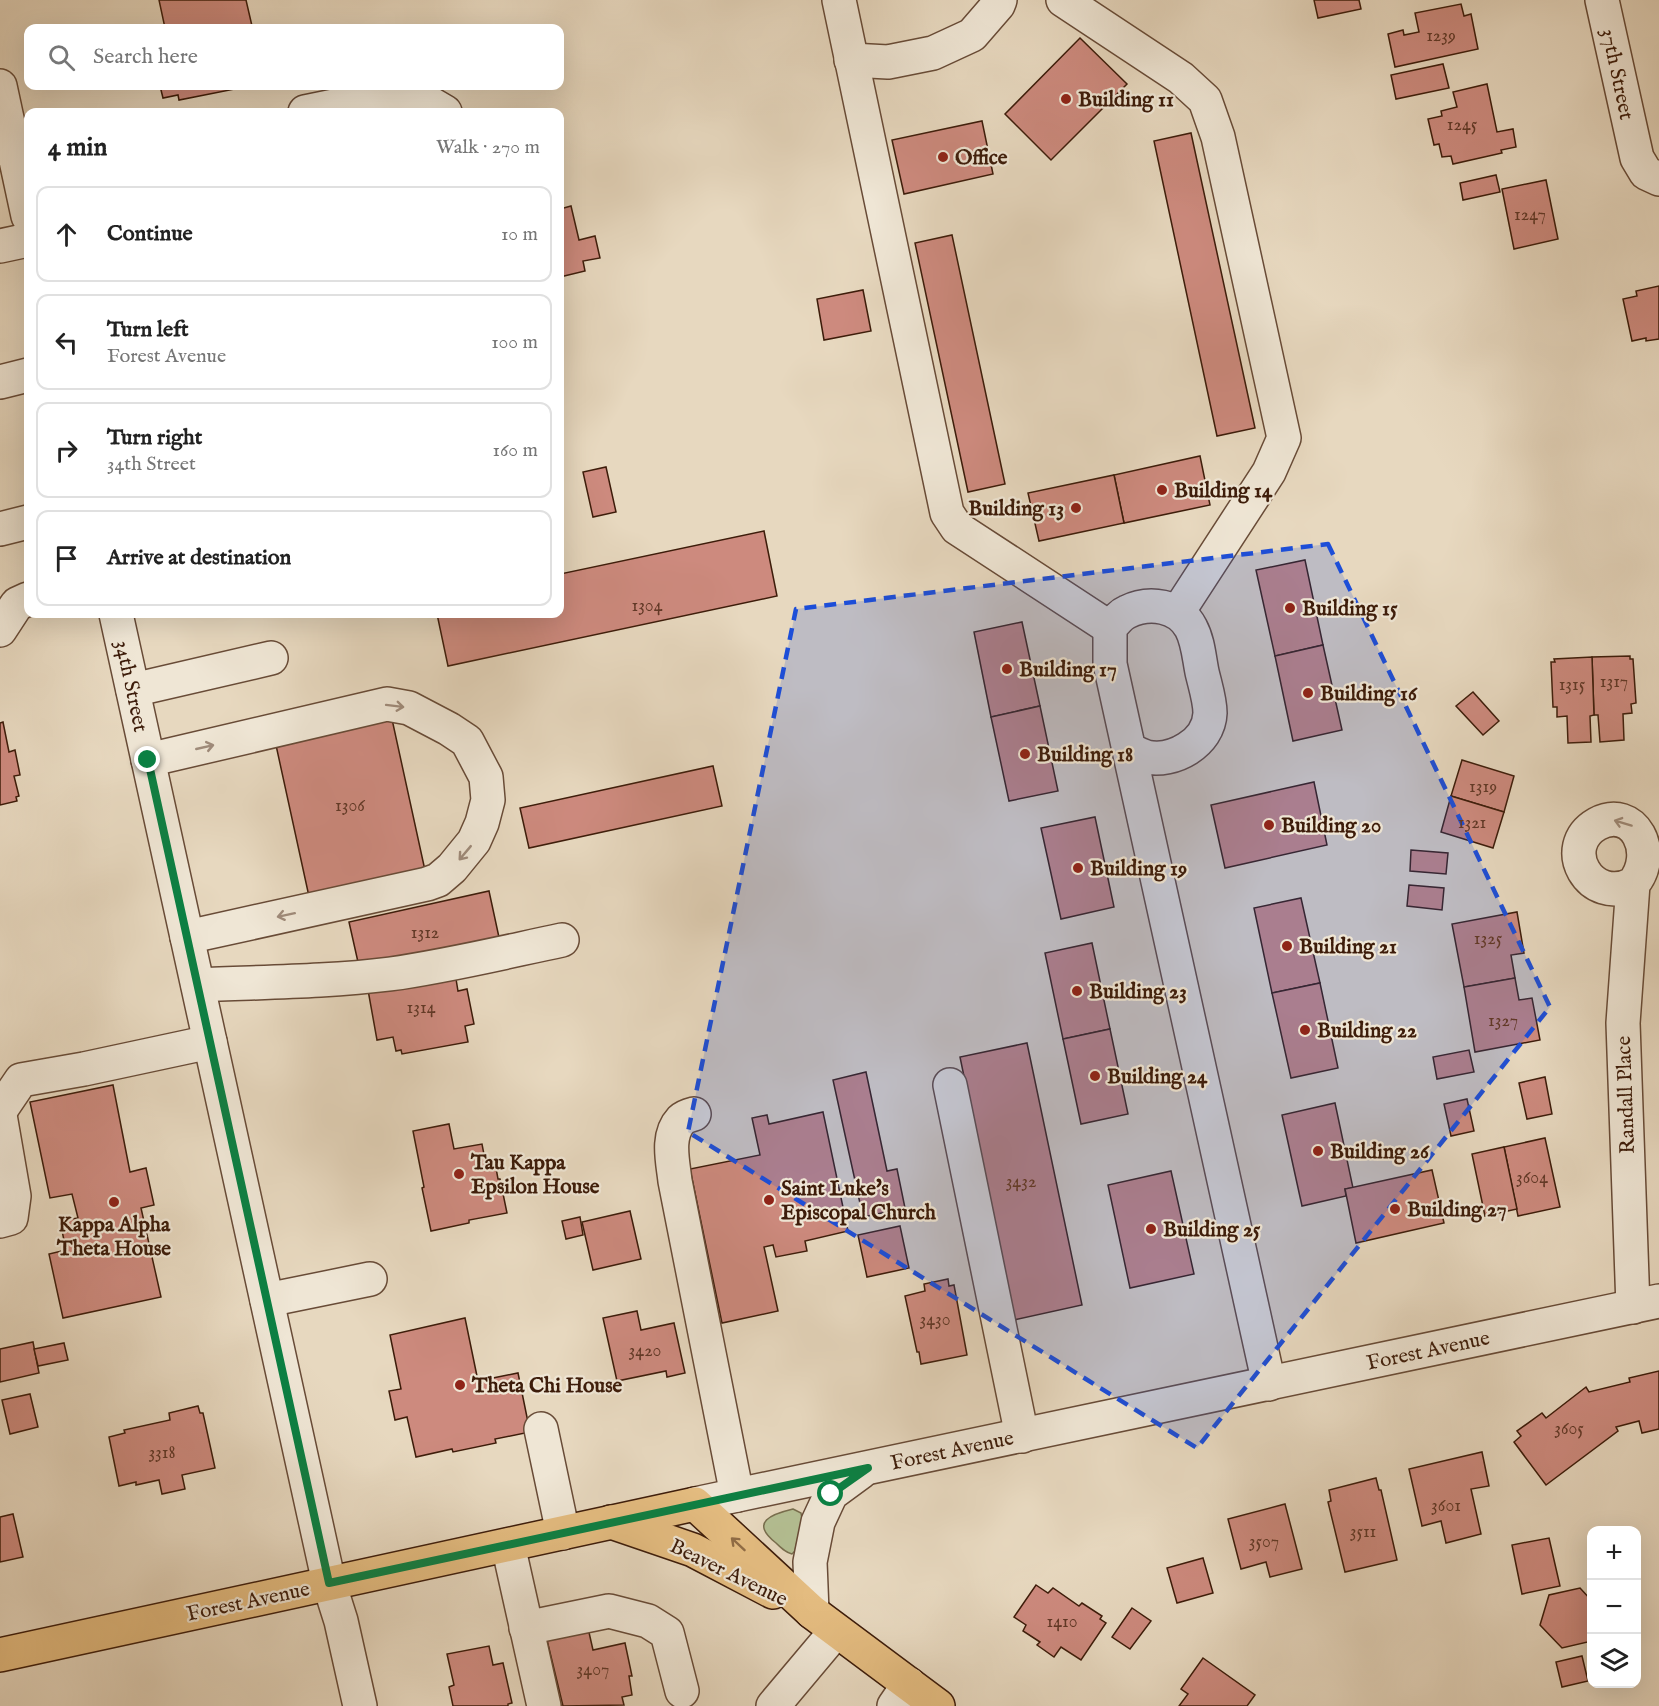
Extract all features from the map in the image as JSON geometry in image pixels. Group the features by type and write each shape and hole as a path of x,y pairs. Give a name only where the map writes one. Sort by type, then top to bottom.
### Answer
{"main road":[{"name":"Forest Avenue","path":"0,1655 695,1504"},
{"name":"Beaver Avenue","path":"695,1504 901,1695 938,1706"},
{"name":"Beaver Avenue","path":"611,1522 693,1550 824,1622"}],"street":[{"path":"838,0 947,513 957,528 1110,628"},
{"path":"851,60 888,62 933,53 972,35 1000,0"},
{"path":"1063,0 1181,78 1205,100 1218,137 1284,438 1269,472 1178,612"},
{"name":"37th Street","path":"1602,0 1639,163 1646,173 1659,179"},
{"path":"324,108 383,96 428,102 438,108"},
{"path":"1,100 24,171"},
{"path":"0,246 24,241"},
{"path":"0,382 24,376"},
{"path":"0,529 24,523"},
{"path":"0,630 17,604 24,601"},
{"path":"1129,749 1147,757 1170,756 1188,749 1204,734 1210,713 1197,643 1191,627 1178,612 1159,606 1142,606 1124,613 1110,628 1110,664 1269,1384"},
{"name":"34th Street","path":"117,618 329,1583 341,1621 360,1706"},
{"path":"133,690 271,658"},
{"path":"148,760 387,704 408,708 467,741 486,777 488,800 474,841 452,868 438,880 187,937"},
{"name":"Randall Place","path":"1633,884 1623,1023 1646,1304"},
{"path":"198,985 337,980 389,974 454,964 561,940"},
{"path":"0,1221 12,1218 14,1196 0,1113 21,1080 210,1042"},
{"path":"950,1085 1022,1436"},
{"path":"694,1113 681,1120 672,1138 675,1181 737,1496"},
{"path":"267,1300 370,1278"},
{"name":"Forest Avenue","path":"695,1504 1646,1304"},
{"path":"541,1429 563,1533"},
{"path":"773,1706 824,1622 810,1562 818,1522 831,1494 868,1468"},
{"path":"508,1545 544,1706"},
{"path":"526,1628 609,1611 648,1621 667,1633 682,1692"}],"highlighted area":[{"path":"1328,544 1550,1007 1197,1448 688,1132 796,609"}],"green space":[{"path":"793,1509 801,1513 802,1518 795,1551 792,1554 783,1550 768,1536 764,1530 764,1524 771,1516"}],"building":[{"path":"159,0 246,0 252,24 164,24"},
{"path":"1314,0 1359,0 1361,9 1318,18"},
{"path":"1461,4 1464,16 1471,14 1478,49 1395,67 1388,34 1403,30 1404,35 1419,32 1415,13"},
{"name":"Building 11","path":"1080,38 1127,84 1051,160 1005,114"},
{"path":"1443,64 1449,88 1396,99 1391,75"},
{"path":"1487,84 1497,132 1513,129 1516,147 1501,150 1502,153 1453,164 1451,156 1442,157 1439,144 1434,145 1428,119 1442,116 1441,111 1457,107 1453,92"},
{"path":"161,90 230,90 179,100 178,95 163,98"},
{"name":"Office","path":"982,121 993,174 904,194 892,140"},
{"path":"1191,133 1255,428 1217,436 1154,141"},
{"path":"1496,175 1500,192 1463,200 1460,183"},
{"path":"1546,180 1558,239 1514,249 1502,189"},
{"path":"571,206 579,240 595,236 600,258 583,261 585,271 564,276 564,208"},
{"path":"952,235 1005,484 968,492 915,243"},
{"path":"1659,286 1659,339 1646,341 1646,338 1632,341 1623,299 1637,296 1636,291"},
{"path":"863,290 871,331 824,340 817,299"},
{"name":"Building 14","path":"1200,456 1210,505 1124,523 1114,475"},
{"path":"606,467 616,512 593,517 583,472"},
{"name":"Building 13","path":"1114,475 1124,523 1039,541 1028,493"},
{"path":"764,531 777,596 448,666 438,618 564,618 564,573"},
{"name":"Building 15","path":"1305,560 1323,645 1275,656 1256,570"},
{"name":"Building 17","path":"1022,622 1040,706 991,717 974,632"},
{"name":"Building 16","path":"1323,645 1342,730 1293,741 1275,656"},
{"path":"1630,656 1630,659 1633,659 1636,703 1631,704 1632,713 1623,714 1624,740 1600,742 1598,715 1594,715 1592,657"},
{"path":"1592,657 1594,715 1590,716 1591,742 1568,743 1567,716 1557,717 1557,707 1553,707 1551,662 1555,662 1554,659"},
{"path":"1473,692 1499,721 1483,735 1456,706"},
{"name":"Building 18","path":"1040,706 1058,791 1009,801 991,717"},
{"path":"390,710 426,875 310,901 274,736"},
{"path":"3,722 9,752 15,750 20,775 14,776 19,796 16,797 17,801 0,805 0,723"},
{"path":"1462,760 1514,776 1504,812 1451,796"},
{"path":"713,766 722,806 529,848 520,808"},
{"name":"Building 20","path":"1314,782 1327,845 1225,868 1211,805"},
{"path":"1451,796 1504,812 1493,848 1441,832"},
{"name":"Building 19","path":"1095,817 1114,907 1061,919 1041,828"},
{"path":"1411,850 1448,853 1446,874 1410,871"},
{"path":"1409,885 1444,888 1442,910 1407,906"},
{"path":"489,891 500,942 360,971 349,922"},
{"name":"Building 21","path":"1301,898 1320,983 1272,993 1254,908"},
{"path":"1517,912 1524,953 1511,955 1515,978 1464,987 1452,924"},
{"name":"Building 23","path":"1092,943 1110,1029 1063,1039 1045,953"},
{"path":"455,973 458,991 467,989 474,1024 465,1026 468,1042 402,1054 401,1050 396,1051 393,1037 377,1040 368,990"},
{"path":"1515,978 1519,1000 1532,998 1540,1040 1475,1052 1464,987"},
{"name":"Building 22","path":"1320,983 1338,1068 1291,1078 1272,993"},
{"name":"Building 24","path":"1110,1029 1128,1114 1081,1124 1063,1039"},
{"path":"1027,1043 1082,1305 1014,1320 960,1057"},
{"path":"1469,1050 1474,1072 1437,1079 1433,1057"},
{"path":"866,1072 887,1171 897,1169 905,1208 863,1217 833,1080"},
{"path":"1545,1077 1552,1114 1527,1119 1519,1083"},
{"name":"Kappa Alpha Theta House","path":"113,1085 130,1172 146,1168 154,1205 141,1208 161,1297 63,1318 49,1254 66,1250 60,1221 78,1218 72,1194 50,1198 30,1102"},
{"path":"1467,1099 1474,1131 1451,1136 1444,1104"},
{"name":"Building 26","path":"1335,1103 1353,1188 1345,1189 1346,1196 1302,1206 1282,1115"},
{"name":"Saint Luke's Episcopal Church","path":"823,1112 848,1231 805,1241 807,1251 776,1257 773,1245 764,1247 778,1311 722,1323 690,1169 760,1155 752,1118 767,1115 769,1124"},
{"name":"Tau Kappa Epsilon House","path":"449,1124 454,1149 482,1144 487,1170 496,1168 498,1179 500,1179 507,1213 469,1220 469,1223 431,1231 413,1131"},
{"path":"1545,1138 1560,1207 1518,1216 1504,1147"},
{"path":"1504,1147 1517,1209 1485,1216 1472,1154"},
{"name":"Building 27","path":"1432,1170 1444,1223 1356,1243 1345,1189"},
{"name":"Building 25","path":"1171,1171 1194,1274 1130,1288 1108,1185"},
{"path":"630,1211 641,1259 593,1270 582,1222"},
{"path":"580,1217 583,1235 566,1239 562,1221"},
{"path":"900,1226 909,1268 867,1277 858,1235"},
{"path":"948,1279 949,1286 954,1285 967,1355 921,1364 905,1296 925,1291 924,1284"},
{"path":"637,1311 641,1330 674,1323 685,1373 667,1377 666,1371 617,1381 603,1318"},
{"name":"Theta Chi House","path":"465,1318 478,1381 518,1373 530,1432 495,1439 496,1443 416,1457 407,1417 395,1420 389,1391 401,1389 390,1335"},
{"path":"33,1342 39,1373 0,1382 0,1349"},
{"path":"64,1343 68,1360 38,1366 34,1349"},
{"path":"1659,1371 1659,1429 1642,1433 1639,1421 1616,1427 1618,1431 1546,1485 1514,1442 1521,1436 1517,1431 1542,1413 1546,1418 1586,1387 1589,1392 1630,1382 1629,1378"},
{"path":"30,1394 38,1427 10,1434 2,1400"},
{"path":"198,1406 200,1413 203,1413 215,1468 182,1475 185,1489 162,1494 159,1480 119,1486 109,1437 125,1433 124,1430 170,1420 169,1413"},
{"path":"1482,1452 1489,1486 1471,1489 1481,1534 1446,1543 1441,1521 1422,1526 1409,1469"},
{"path":"1376,1478 1379,1490 1381,1490 1397,1560 1345,1572 1328,1502 1331,1501 1329,1490"},
{"path":"1285,1504 1302,1569 1270,1577 1266,1562 1241,1569 1228,1519"},
{"path":"13,1514 23,1557 0,1562 0,1517"},
{"path":"1549,1538 1560,1586 1522,1594 1512,1545"},
{"path":"1203,1558 1213,1593 1177,1603 1167,1568"},
{"path":"1036,1585 1048,1593 1053,1588 1079,1606 1082,1603 1102,1616 1100,1619 1106,1623 1081,1660 1061,1647 1054,1657 1037,1645 1040,1642 1023,1631 1026,1625 1014,1617"},
{"path":"1580,1588 1587,1596 1587,1642 1562,1648 1540,1625 1549,1595"},
{"path":"1132,1608 1151,1621 1130,1649 1112,1637"},
{"path":"588,1628 593,1650 625,1643 632,1676 629,1676 632,1695 622,1697 624,1705 563,1706 546,1636"},
{"path":"489,1646 493,1665 503,1663 512,1703 508,1706 453,1706 449,1687 454,1685 447,1654"},
{"path":"1582,1656 1587,1681 1562,1687 1556,1662"},
{"path":"1203,1658 1255,1695 1247,1706 1179,1706 1188,1694 1181,1689"}],"place":[{"name":"Building 11","path":"1066,99"},
{"name":"Office","path":"943,157"},
{"name":"Building 14","path":"1162,490"},
{"name":"Building 13","path":"1076,508"},
{"name":"Building 15","path":"1290,608"},
{"name":"Building 17","path":"1007,669"},
{"name":"Building 16","path":"1308,693"},
{"name":"Building 18","path":"1025,754"},
{"name":"Building 20","path":"1269,825"},
{"name":"Building 19","path":"1078,868"},
{"name":"Building 21","path":"1287,946"},
{"name":"Building 23","path":"1077,991"},
{"name":"Building 22","path":"1305,1030"},
{"name":"Building 24","path":"1095,1076"},
{"name":"Building 26","path":"1318,1151"},
{"name":"Tau Kappa Epsilon House","path":"459,1174"},
{"name":"Saint Luke's Episcopal Church","path":"769,1200"},
{"name":"Kappa Alpha Theta House","path":"114,1202"},
{"name":"Building 27","path":"1395,1209"},
{"name":"Building 25","path":"1151,1229"},
{"name":"Theta Chi House","path":"460,1385"}],"route":[{"path":"148,760 329,1583 868,1468 831,1494"}]}
